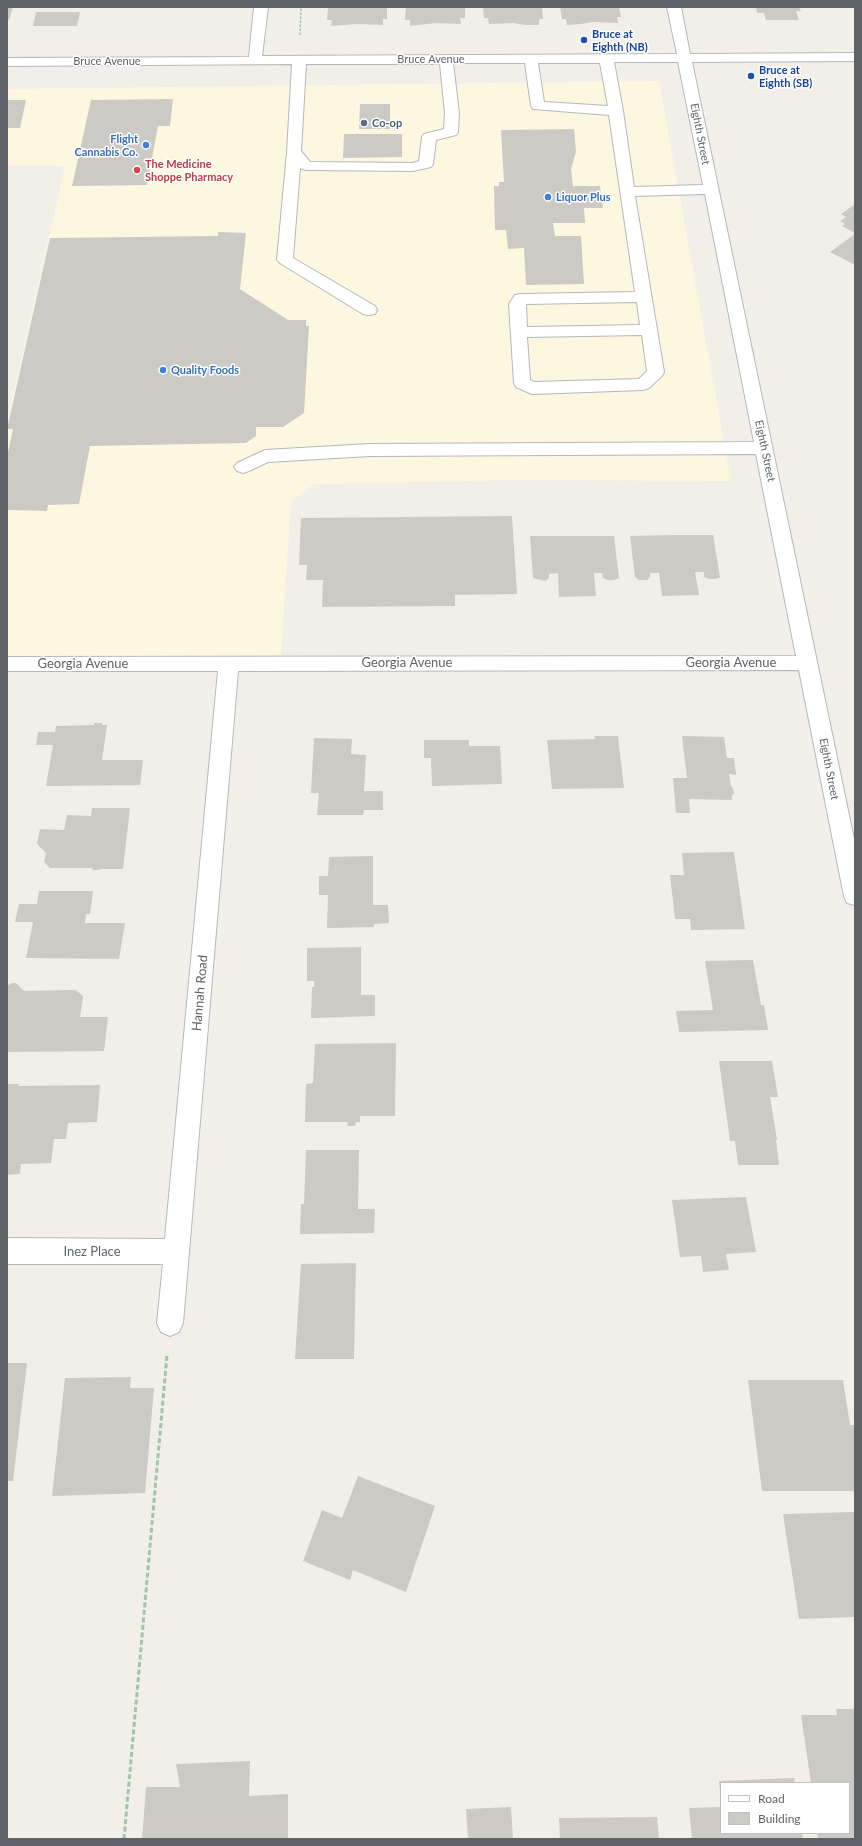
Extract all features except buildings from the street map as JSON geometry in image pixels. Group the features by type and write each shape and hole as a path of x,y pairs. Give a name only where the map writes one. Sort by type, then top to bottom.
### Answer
{"street":[{"path":"254,60 261,7"},
{"name":"Eighth Street","path":"674,7 808,663 852,866 855,896"},
{"name":"Bruce Avenue","path":"7,62 855,56"},
{"path":"606,58 616,111 627,192 644,297 649,330 656,372 643,384 532,388 522,383 517,304 521,299 644,297"},
{"path":"294,152 306,166 412,167 426,164 429,137 452,132 452,113 446,59"},
{"path":"531,59 538,106 616,111"},
{"path":"299,60 294,152 285,260 369,310"},
{"path":"627,192 712,189"},
{"path":"519,332 649,330"},
{"path":"243,467 265,456 370,450 764,448"},
{"name":"Georgia Avenue","path":"7,664 808,663"},
{"name":"Hannah Road","path":"170,1323 229,664"},
{"name":"Inez Place","path":"7,1251 177,1252"}],"path":[{"path":"124,1839 170,1323"}],"shaded area":[{"path":"659,81 731,481 518,480 314,484 291,502 281,655 7,658 7,422 65,166 7,165 7,89"}],"place":[{"name":"Bruce at Eighth (NB)","path":"584,40"},
{"name":"Bruce at Eighth (SB)","path":"751,76"},
{"name":"Co-op","path":"364,123"},
{"name":"Flight Cannabis Co.","path":"146,145"},
{"name":"The Medicine Shoppe Pharmacy","path":"137,170"},
{"name":"Liquor Plus","path":"548,197"},
{"name":"Quality Foods","path":"163,370"}]}
